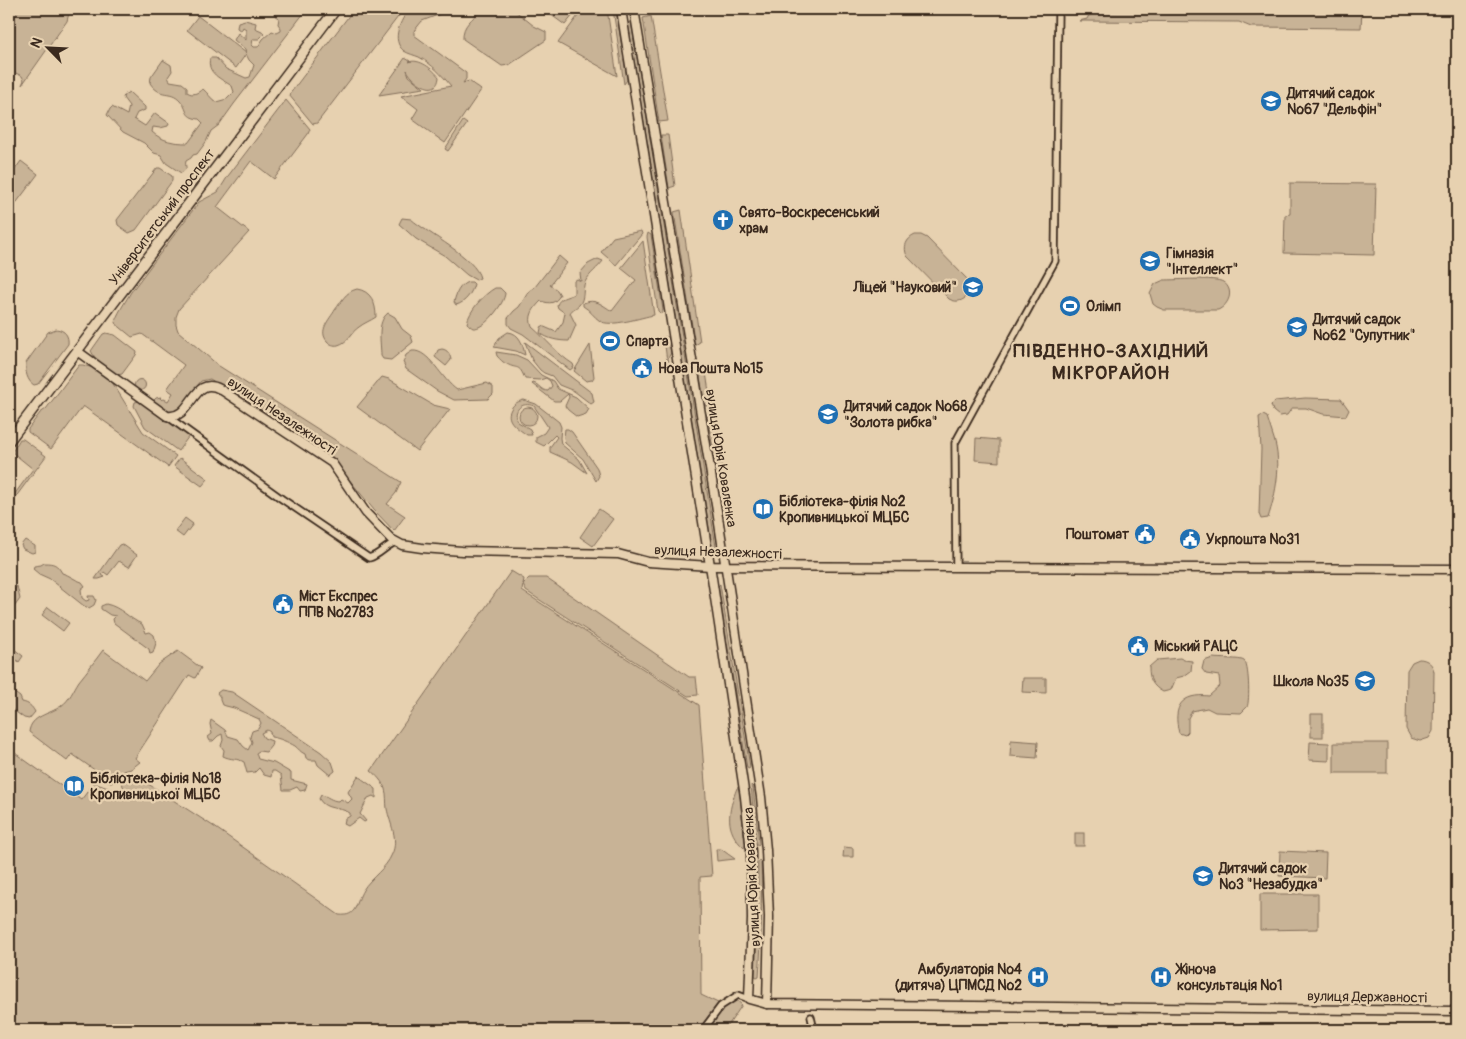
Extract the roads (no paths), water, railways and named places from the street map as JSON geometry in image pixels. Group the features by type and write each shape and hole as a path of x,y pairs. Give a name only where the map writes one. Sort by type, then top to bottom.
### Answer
{"main road":[{"name":"Університетський проспект","path":"9,440 336,9"}],"street":[{"name":"вулиця Юрія Коваленка","path":"623,9 745,797 751,850 752,919 749,999"},
{"name":"вулиця Юрія Коваленка","path":"634,9 726,566 761,797 769,917 766,1004"},
{"path":"956,567 955,443 1055,261 1058,9"},
{"path":"77,351 282,499 369,558 376,556 389,544 396,542"},
{"name":"вулиця Незалежності","path":"168,416 180,415 198,391 204,387 217,387 332,464 366,513 396,542 409,547 618,554 648,562 710,566 1457,569"},
{"path":"703,1030 721,1006 738,995 749,999"},
{"name":"вулиця Державності","path":"749,999 766,1004 1457,1010"},
{"path":"811,1018 814,1030"}],"place":[{"name":"Дитячий садок №67 \"Дельфін\"","path":"1271,101"},
{"name":"Свято-Воскресенський храм","path":"723,220"},
{"name":"Гімназія \"Інтеллект\"","path":"1150,261"},
{"name":"Ліцей \"Науковий\"","path":"973,287"},
{"name":"Олімп","path":"1070,306"},
{"name":"Дитячий садок №62 \"Супутник\"","path":"1297,327"},
{"name":"Спарта","path":"610,341"},
{"name":"Нова Пошта №15","path":"642,368"},
{"name":"Дитячий садок №68 \"Золота рибка\"","path":"828,414"},
{"name":"Бібліотека-філія №2 Кропивницької МЦБС","path":"763,509"},
{"name":"Поштомат","path":"1145,534"},
{"name":"Укрпошта №31","path":"1190,539"},
{"name":"Міст Експрес ППВ №2783","path":"283,604"},
{"name":"Міський РАЦС","path":"1138,646"},
{"name":"Школа №35","path":"1365,681"},
{"name":"Бібліотека-філія №18 Кропивницької МЦБС","path":"74,786"},
{"name":"Дитячий садок №3 \"Незабудка\"","path":"1203,876"},
{"name":"Амбулаторія №4 (дитяча) ЦПМСД №2","path":"1038,977"},
{"name":"Жіноча консультація №1","path":"1161,977"}],"district":[{"name":"ПІВДЕННО-ЗАХІДНИЙ МІКРОРАЙОН","path":"1111,362"}]}
